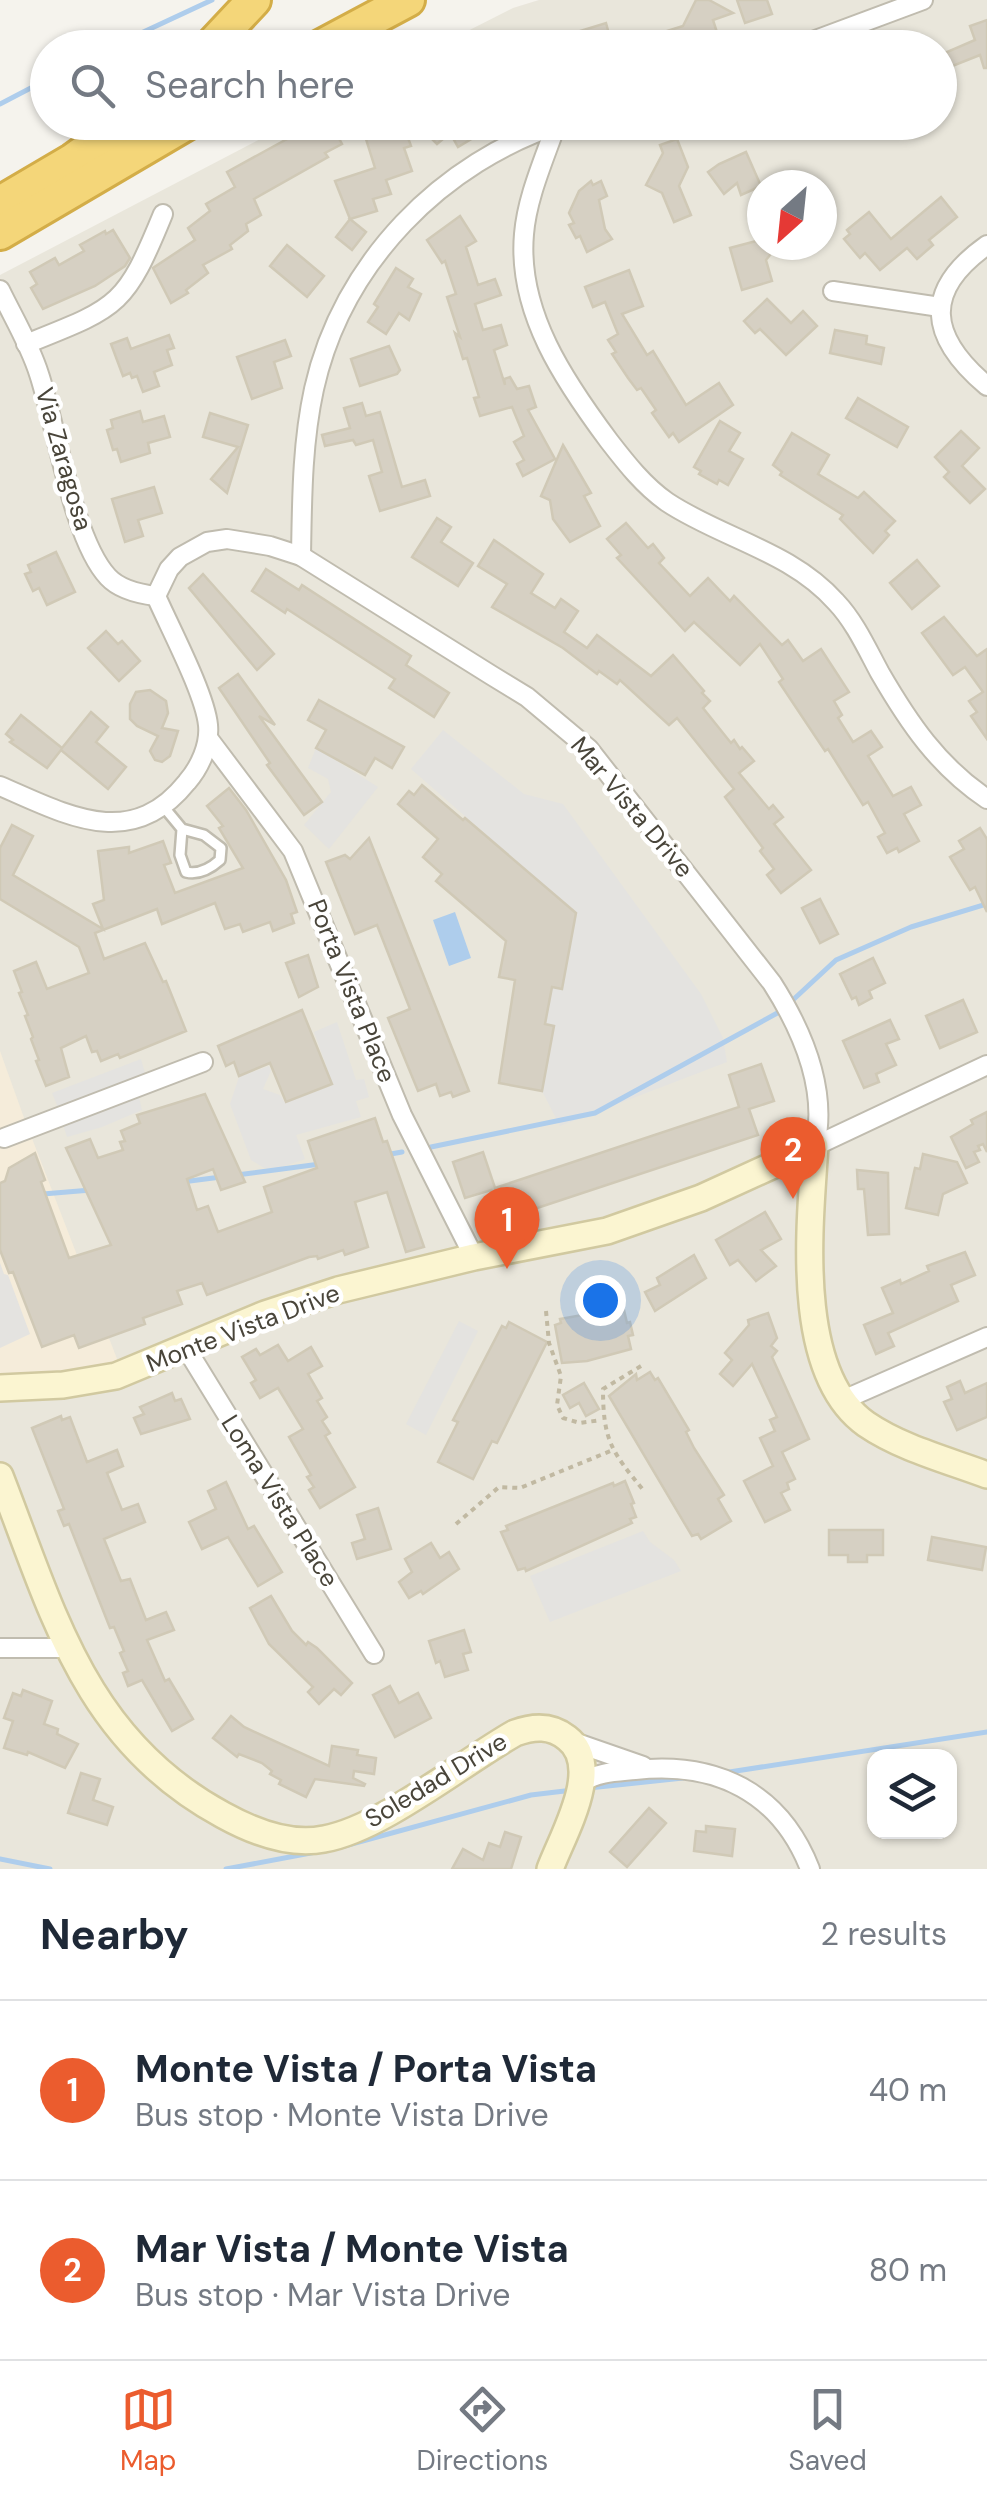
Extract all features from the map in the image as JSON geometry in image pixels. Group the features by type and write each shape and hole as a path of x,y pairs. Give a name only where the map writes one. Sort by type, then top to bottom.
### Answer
{"highway":[{"path":"226,30 254,0"},
{"path":"352,30 408,0"},
{"path":"0,203 101,140"},
{"path":"0,233 158,140"}],"street":[{"path":"842,30 923,0"},
{"path":"302,556 302,473 315,386 349,301 373,259 412,212 457,176 516,140"},
{"path":"554,140 529,210 524,249 534,311 570,387 632,469 665,500 795,568 836,600 929,750 987,799"},
{"path":"26,344 94,317 118,300 140,271 163,214"},
{"path":"987,244 954,276 943,292 940,307 946,339 958,358 987,386"},
{"name":"Via Zaragosa","path":"0,290 38,370 70,486 97,561 112,581 130,592 156,596"},
{"path":"833,291 940,307"},
{"name":"Mar Vista Drive","path":"156,596 160,583 180,557 206,542 246,540 302,556 528,698 589,749 792,1014 806,1050 820,1124 814,1146 810,1278 824,1358 843,1400 868,1425 894,1440 987,1475"},
{"path":"0,786 99,822 130,822 163,806 192,777 208,738 203,706 156,596"},
{"name":"Porta Vista Place","path":"208,738 276,824 300,864 402,1116 474,1258"},
{"path":"1,1141 204,1062"},
{"name":"Monte Vista Drive","path":"0,1388 62,1386 101,1379 298,1302 607,1230 658,1214 987,1066"},
{"path":"843,1400 987,1337"},
{"name":"Loma Vista Place","path":"186,1348 374,1654"},
{"name":"Soledad Drive","path":"0,1476 67,1648 99,1704 118,1730 159,1770 210,1808 252,1829 304,1841 324,1840 367,1824 528,1728 556,1730 571,1741"},
{"path":"0,1648 67,1648"},
{"path":"571,1741 648,1768"},
{"path":"550,1869 582,1782 584,1760 571,1741"},
{"path":"582,1782 599,1774 694,1768 770,1804 786,1822 810,1869"}],"lane":[{"path":"163,806 182,829 212,839 221,848 220,860 193,874 186,872 180,855 182,829"}],"path":[{"path":"546,1310 550,1342 561,1376 557,1405 563,1418 580,1423 603,1420"},
{"path":"641,1366 603,1389 603,1420 613,1450 644,1491"},
{"path":"456,1524 499,1487 520,1488 613,1450"}],"shaded area":[{"path":"539,0 987,0 987,1869 0,1869 0,275 258,140 957,140 957,30 470,30"},
{"path":"443,730 524,794 563,804 701,994 723,1038 727,1062 560,1126 542,1091 554,1027 545,1024 552,987 562,988 576,913 411,769"},
{"path":"316,748 378,787 329,849 304,825 331,792 328,779 308,768"},
{"path":"337,1022 356,1080 364,1079 369,1097 356,1101 361,1117 296,1135 305,1159 279,1168 264,1168 251,1160 230,1104 239,1077 269,1066 271,1071 263,1089 280,1095 285,1103 333,1085 314,1032"},
{"path":"0,1051 119,1364 87,1372 0,1380"},
{"path":"141,1059 145,1073 59,1110 52,1093"},
{"path":"139,1097 142,1110 67,1137 63,1125"},
{"path":"0,1263 30,1334 0,1348"},
{"path":"459,1321 478,1331 426,1435 406,1424"},
{"path":"643,1531 681,1571 550,1622 530,1576"}],"water":[{"path":"455,912 471,958 449,966 433,920"}],"building":[{"path":"696,0 709,0 733,13 713,20 716,30 670,30 683,26"},
{"path":"737,0 767,0 772,14 745,23"},
{"path":"987,20 987,68 980,55 957,64 957,48 975,40 970,26"},
{"path":"606,23 608,30 583,30"},
{"path":"285,140 340,140 342,144 325,153 328,157 254,199 261,215 246,224 248,231 230,245 232,249 203,265 208,273 171,303 153,268 195,240 188,228 210,211 206,204 235,187 227,172"},
{"path":"366,140 409,140 411,146 404,148 412,171 386,180 391,194 373,199 377,211 350,219 335,181 375,168"},
{"path":"677,140 688,167 679,186 691,215 674,222 662,193 646,185 663,153 660,145"},
{"path":"746,152 754,170 747,170 747,192 741,195 737,183 724,194 708,172"},
{"path":"591,181 593,185 601,181 607,196 599,200 605,229 612,239 587,252 580,236 576,238 569,225 574,223 569,213 579,191"},
{"path":"941,197 957,217 929,240 933,245 917,259 907,248 880,270 865,253 860,258 844,239 850,234 847,230 869,212 891,239"},
{"path":"460,216 476,241 466,247 478,285 495,279 501,295 475,304 483,330 501,325 507,345 494,350 505,385 504,379 510,377 517,389 529,386 536,407 528,410 555,459 523,476 517,464 524,460 514,442 524,436 512,407 480,416 474,398 479,397 467,358 463,359 447,297 456,294 445,261 442,263 427,240"},
{"path":"350,219 366,232 352,250 336,237"},
{"path":"113,230 130,258 125,266 95,286 43,309 31,288 37,284 30,272 55,258 59,265 84,251 80,245"},
{"path":"747,243 747,260 766,260 772,281 742,290 730,248"},
{"path":"287,245 324,276 307,297 270,266"},
{"path":"396,268 413,279 408,287 421,294 409,320 399,313 386,334 368,322"},
{"path":"629,270 643,306 622,314 647,355 653,351 686,405 719,383 733,405 679,442 673,433 669,437 641,388 637,390 612,354 616,352 608,340 618,334 605,302 593,307 585,287"},
{"path":"767,299 791,323 803,311 817,326 786,355 760,329 755,333 744,321"},
{"path":"835,330 867,336 866,344 884,348 881,364 830,353"},
{"path":"169,335 174,348 167,350 172,365 154,372 159,386 143,392 137,376 123,376 111,344 127,338 131,349"},
{"path":"285,340 291,356 274,362 282,388 252,399 237,357"},
{"path":"389,346 400,370 360,386 351,359"},
{"path":"858,398 908,427 897,447 846,418"},
{"path":"362,403 366,416 380,412 402,487 425,480 430,496 380,511 369,476 382,472 373,440 325,446 322,435 350,428 344,408"},
{"path":"140,411 143,422 164,416 170,437 148,443 150,453 121,462 107,430 113,428 111,420"},
{"path":"210,413 248,425 227,493 211,479 238,447 203,437"},
{"path":"720,421 740,433 729,451 743,459 728,485 719,480 717,484 694,467"},
{"path":"961,431 979,448 962,466 985,489 970,503 944,477 949,472 935,457"},
{"path":"792,433 829,455 818,474 858,498 864,492 895,521 873,553 840,519 843,515 780,475 782,472 773,465"},
{"path":"563,445 591,493 584,496 600,526 570,542 553,519 550,500 541,496"},
{"path":"154,487 162,513 138,520 143,536 125,542 112,499"},
{"path":"437,518 451,527 441,542 473,563 458,586 412,557"},
{"path":"626,523 648,548 653,544 664,558 659,563 690,596 708,578 730,601 734,596 782,645 788,640 803,661 821,649 849,692 834,701 842,715 838,718 853,742 871,731 882,747 868,756 893,796 911,787 921,805 904,814 919,841 899,852 897,848 887,853 878,837 885,833 868,802 863,805 828,749 825,751 779,682 783,679 760,644 740,665 694,622 685,631 617,558 621,555 607,539"},
{"path":"494,540 543,574 531,593 555,608 561,599 578,611 564,632 587,648 597,635 651,676 673,655 710,701 703,708 731,743 734,740 754,761 739,773 769,809 773,805 783,817 774,824 811,870 781,893 767,875 774,869 760,851 763,848 725,797 734,789 677,718 669,725 620,680 617,684 599,671 597,674 563,648 492,607 507,584 478,566"},
{"path":"56,552 75,592 47,605 39,588 33,591 25,574 31,572 28,565"},
{"path":"917,560 939,586 912,609 890,583"},
{"path":"266,569 299,590 302,585 411,656 406,665 449,693 434,717 389,688 395,679 287,609 285,613 252,591"},
{"path":"203,574 274,654 257,670 189,588"},
{"path":"944,617 977,656 987,649 987,739 971,716 977,712 969,701 983,692 965,667 953,675 922,633"},
{"path":"106,631 118,644 122,641 140,661 119,681 88,648"},
{"path":"238,674 275,725 259,716 322,802 304,815 219,688"},
{"path":"150,690 166,701 168,713 162,728 178,731 170,756 162,762 155,760 150,751 158,736 130,719 130,704 136,692"},
{"path":"319,700 404,747 392,768 375,758 365,775 316,748 326,730 308,720"},
{"path":"91,712 108,727 96,742 126,767 108,789 61,750 47,768 10,742 13,740 6,734 21,715 62,748"},
{"path":"422,785 576,913 562,989 552,987 545,1024 554,1026 542,1091 499,1083 515,980 499,977 506,941 436,881 442,874 423,857 438,839 398,804 409,791 414,795"},
{"path":"229,788 286,880 297,912 291,914 294,923 273,931 270,922 243,932 240,924 225,929 215,903 162,924 157,909 95,933 104,959 145,943 186,1031 120,1058 118,1054 101,1061 97,1051 92,1052 86,1036 61,1048 69,1077 46,1086 14,971 36,962 47,989 89,973 79,947 0,899 0,848 12,825 33,836 13,875 103,929 93,904 104,900 98,851 129,847 129,853 163,841 171,863 164,865 175,893 243,868 219,828 223,826 207,806"},
{"path":"980,828 987,839 987,912 975,887 970,890 950,857 964,849 959,841"},
{"path":"369,838 469,1091 453,1097 451,1092 440,1096 436,1084 418,1091 388,1018 410,1009 377,925 355,934 326,862 345,855 350,859"},
{"path":"820,899 838,934 820,943 802,908"},
{"path":"308,955 318,987 299,997 286,963"},
{"path":"873,958 885,983 869,991 872,998 859,1005 840,974"},
{"path":"963,1000 977,1032 940,1048 926,1016"},
{"path":"302,1010 332,1084 286,1102 270,1063 239,1076 234,1062 226,1066 218,1046"},
{"path":"890,1020 899,1039 886,1044 896,1065 876,1074 879,1082 864,1088 843,1041"},
{"path":"761,1064 774,1101 749,1109 758,1135 501,1220 491,1190 465,1198 453,1162 483,1152 495,1188 739,1107 729,1075"},
{"path":"205,1094 245,1182 221,1190 213,1169 187,1179 197,1210 208,1206 218,1232 272,1212 264,1187 317,1168 308,1141 375,1118 383,1142 387,1141 424,1247 406,1252 387,1192 355,1202 368,1247 345,1255 343,1250 318,1259 309,1257 207,1295 202,1283 177,1291 182,1304 143,1318 145,1324 79,1348 74,1335 42,1347 13,1272 9,1273 0,1250 0,1183 5,1181 9,1168 35,1153 45,1180 41,1182 69,1258 111,1245 66,1148 90,1139 98,1158 123,1150 121,1131 140,1123 137,1115"},
{"path":"987,1112 987,1152 983,1144 978,1146 980,1150 974,1152 979,1162 966,1168 951,1137"},
{"path":"923,1154 957,1162 967,1183 943,1194 938,1215 906,1208 915,1168 920,1169"},
{"path":"857,1170 888,1173 889,1234 868,1235 864,1189 858,1189"},
{"path":"765,1212 781,1239 761,1250 776,1266 756,1281 738,1260 730,1265 716,1240"},
{"path":"965,1252 975,1275 951,1285 958,1301 888,1333 894,1346 876,1354 864,1325 893,1313 882,1288 900,1280 901,1284 929,1271 927,1266"},
{"path":"694,1255 706,1278 655,1311 645,1292 660,1285 657,1278"},
{"path":"624,1310 627,1323 630,1322 631,1349 587,1361 562,1363 555,1325 561,1323 560,1319"},
{"path":"768,1313 777,1338 771,1346 777,1351 772,1357 809,1439 782,1452 795,1479 781,1493 790,1510 765,1522 744,1481 773,1466 760,1438 775,1431 770,1420 777,1417 752,1364 733,1386 720,1374 732,1360 725,1353 749,1325 748,1320"},
{"path":"509,1322 547,1342 497,1443 492,1441 473,1479 438,1462 458,1422 453,1420 502,1326 506,1328"},
{"path":"278,1345 288,1361 311,1347 322,1366 308,1374 322,1398 317,1401 327,1417 322,1421 330,1433 325,1436 355,1487 320,1508 309,1490 314,1487 307,1477 311,1475 289,1437 303,1429 278,1388 260,1398 251,1383 256,1380 242,1357 256,1349 260,1355"},
{"path":"650,1372 655,1380 658,1378 689,1430 686,1432 694,1448 724,1495 718,1499 731,1521 701,1539 698,1534 692,1536 609,1396 636,1374 637,1380"},
{"path":"960,1381 965,1393 987,1383 987,1417 957,1430 944,1402 952,1399 947,1387"},
{"path":"584,1383 599,1409 586,1416 579,1403 570,1408 563,1395"},
{"path":"172,1393 175,1401 181,1399 190,1419 141,1434 134,1418 144,1414 140,1407"},
{"path":"61,1416 62,1420 70,1417 87,1462 117,1450 123,1466 107,1473 122,1510 138,1504 145,1522 104,1539 121,1581 130,1579 146,1620 166,1612 174,1630 147,1640 165,1681 169,1679 193,1719 172,1731 142,1680 128,1686 123,1673 128,1671 120,1653 124,1651 114,1627 110,1628 69,1524 64,1526 58,1511 64,1509 32,1428"},
{"path":"625,1481 634,1503 631,1504 636,1517 630,1519 632,1523 526,1571 518,1570 501,1532 508,1530 506,1526"},
{"path":"226,1482 248,1529 254,1526 282,1572 258,1586 228,1537 202,1549 189,1522 216,1509 208,1491"},
{"path":"378,1508 391,1549 357,1559 352,1543 365,1539 357,1515"},
{"path":"829,1530 883,1530 883,1555 867,1555 867,1562 848,1562 848,1555 829,1555"},
{"path":"932,1537 986,1547 982,1570 928,1560"},
{"path":"431,1543 440,1558 449,1552 459,1569 423,1594 421,1591 409,1598 399,1582 412,1572 405,1559"},
{"path":"271,1596 292,1631 306,1645 308,1642 317,1648 352,1683 341,1695 334,1689 319,1704 308,1692 313,1687 269,1644 250,1608"},
{"path":"464,1630 471,1652 463,1654 468,1670 445,1677 429,1641"},
{"path":"390,1686 399,1703 418,1693 431,1718 395,1737 373,1695"},
{"path":"23,1690 52,1701 44,1724 78,1744 65,1768 28,1752 27,1755 4,1748 13,1721 4,1718 13,1693 21,1696"},
{"path":"231,1716 244,1727 329,1766 332,1746 358,1750 357,1755 376,1758 374,1774 354,1771 353,1778 364,1786 315,1779 306,1797 279,1784 281,1780 262,1763 239,1754 237,1757 213,1738"},
{"path":"81,1773 100,1779 93,1800 113,1807 107,1825 68,1813"},
{"path":"649,1808 666,1823 627,1867 610,1852"},
{"path":"706,1826 735,1829 732,1856 694,1851 696,1831 706,1832"},
{"path":"505,1832 521,1837 511,1869 452,1869 463,1849 483,1860 489,1843 500,1847"}],"waterway":[{"path":"148,30 212,0"},
{"path":"0,104 30,88"},
{"path":"431,1147 595,1113 781,1011 836,960 911,927 987,904"},
{"path":"385,1155 402,1152"},
{"path":"237,1175 320,1164"},
{"path":"182,1182 221,1177"},
{"path":"43,1194 91,1190"},
{"path":"723,1773 987,1732"},
{"path":"589,1788 683,1778"},
{"path":"337,1848 531,1795 573,1790"},
{"path":"226,1869 316,1852"},
{"path":"0,1859 50,1869"}],"place":[{"name":"Mar Vista / Monte Vista","path":"793,1199"},
{"name":"Monte Vista / Porta Vista","path":"507,1269"}]}
